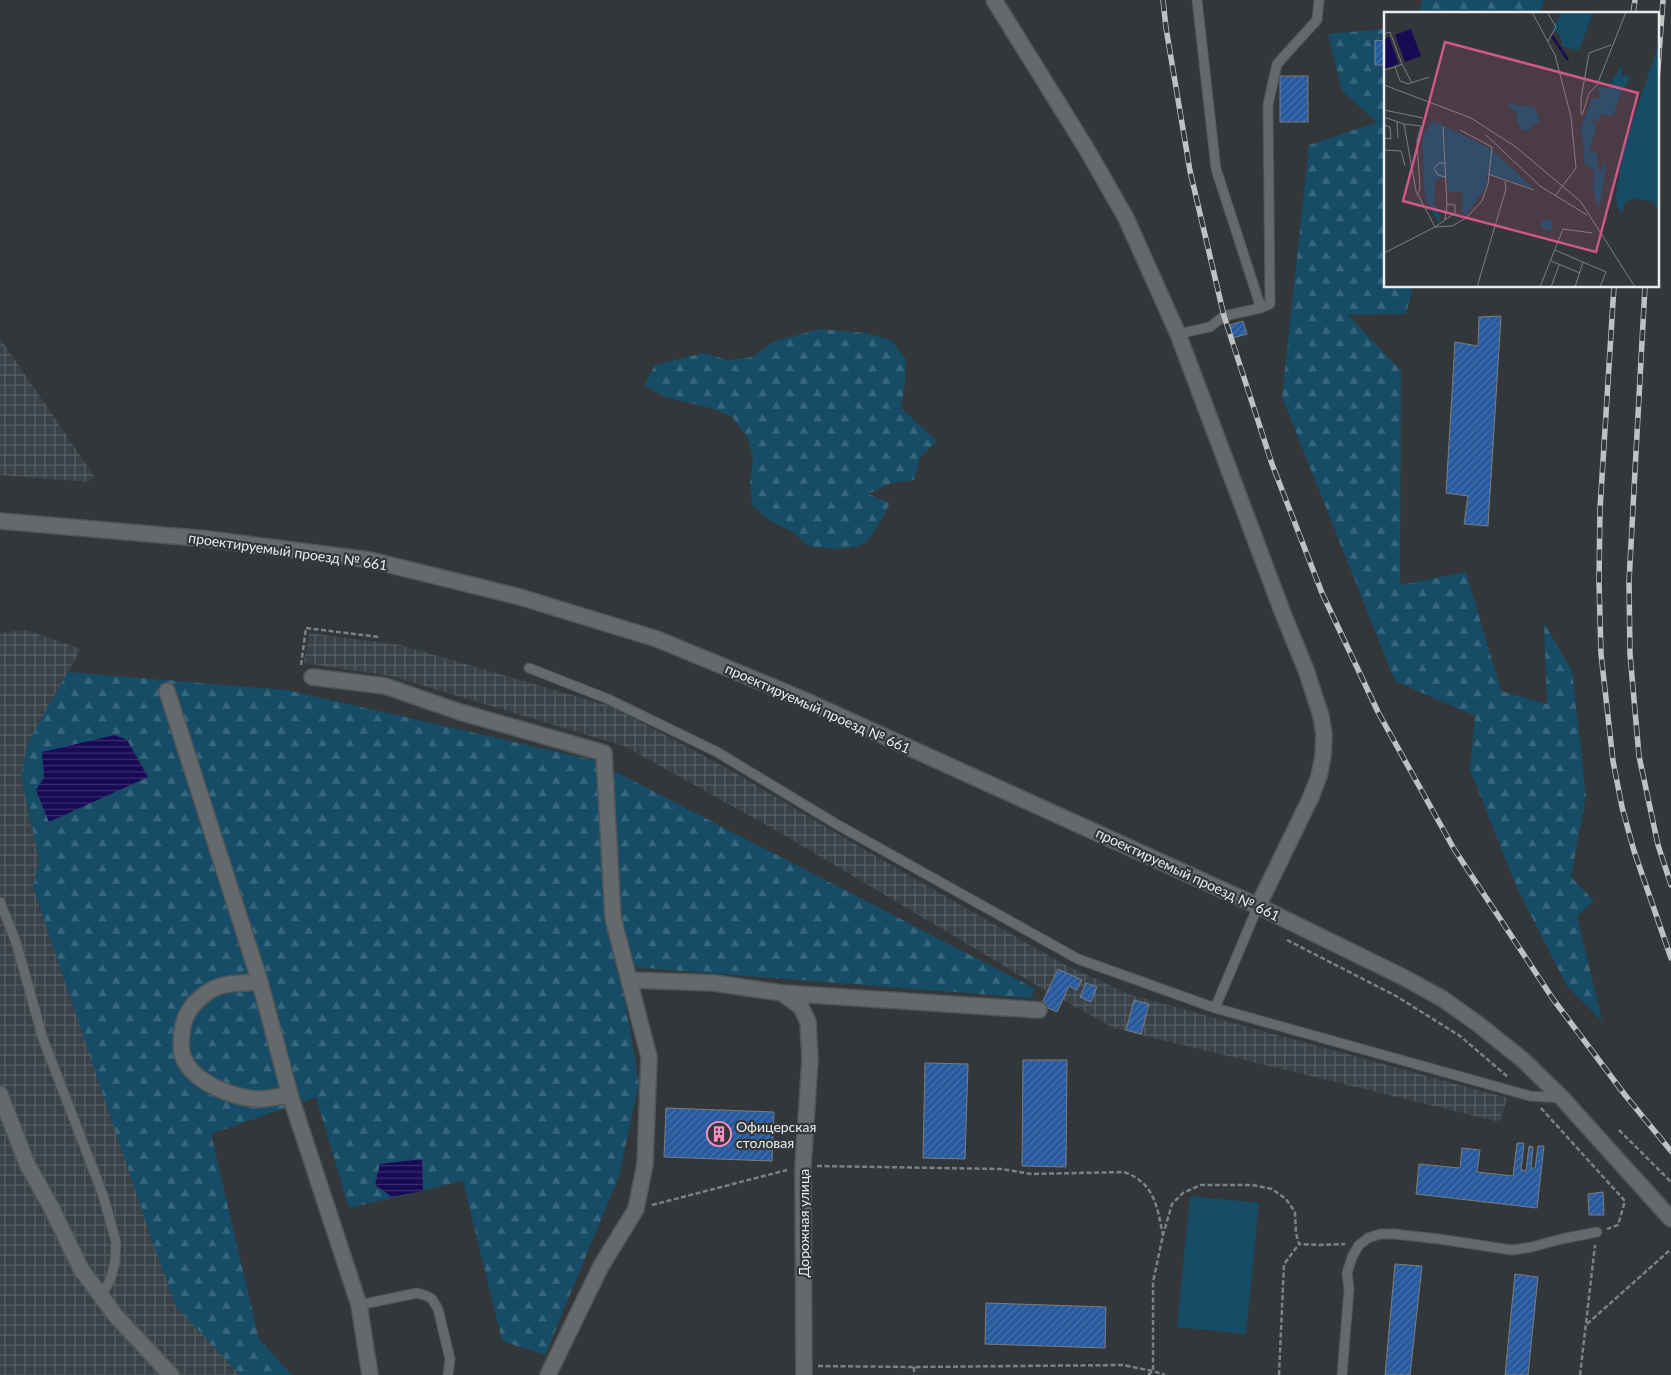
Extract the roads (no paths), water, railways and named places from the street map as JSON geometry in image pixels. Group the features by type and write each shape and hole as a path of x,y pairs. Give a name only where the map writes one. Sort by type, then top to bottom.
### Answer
{"street":[{"path":"994,0 1086,148 1126,218 1178,334 1306,670 1321,716 1324,734 1323,756 1316,783 1258,906"},
{"name":"проектируемый проезд № 661","path":"0,521 208,539 370,560 520,597 657,640 802,699 1258,906 1403,977 1443,999 1523,1060 1562,1098 1671,1219"},
{"path":"312,677 384,686 460,712 604,752 613,918 649,1057 645,1164 636,1209 601,1266 548,1375"},
{"path":"167,691 260,982 290,1095 359,1305 370,1375"},
{"path":"629,980 714,983 782,993 1039,1010"},
{"path":"260,982 229,985 212,990 190,1008 183,1022 181,1048 186,1063 200,1078 230,1094 262,1099 290,1095"},
{"name":"Дорожная улица","path":"782,993 801,1007 808,1022 810,1059 803,1166 804,1371"},
{"path":"0,1094 27,1164 50,1205 81,1269 101,1297 146,1350 171,1375"}],"lane":[{"path":"1197,0 1216,169 1261,308"},
{"path":"1178,334 1210,326 1224,316 1261,308 1270,304 1268,105 1277,64 1317,20 1319,0"},
{"path":"529,668 608,699 716,752 838,825 1078,959 1215,1008 1530,1096 1562,1098"},
{"path":"0,902 16,942 43,1039 103,1195 116,1242 116,1262 111,1278 101,1297"},
{"path":"1215,1008 1258,906"},
{"path":"1342,1375 1349,1289 1348,1273 1352,1257 1359,1246 1368,1238 1380,1234 1394,1234 1439,1238 1512,1250 1597,1232"},
{"path":"359,1305 417,1293 432,1299 438,1309 450,1359 448,1375"}],"railway":[{"path":"1163,0 1190,171 1224,316 1272,464 1322,593 1378,712 1454,849 1553,999 1625,1095 1671,1151"},
{"path":"1633,12 1635,0"},
{"path":"1658,68 1663,0"},
{"path":"1614,288 1600,509 1599,582 1601,654 1613,761 1622,807 1634,851 1671,958"},
{"path":"1645,288 1629,582 1630,654 1639,756 1658,845 1671,885"}],"place":[{"name":"Офицерская столовая","path":"719,1134"}]}
